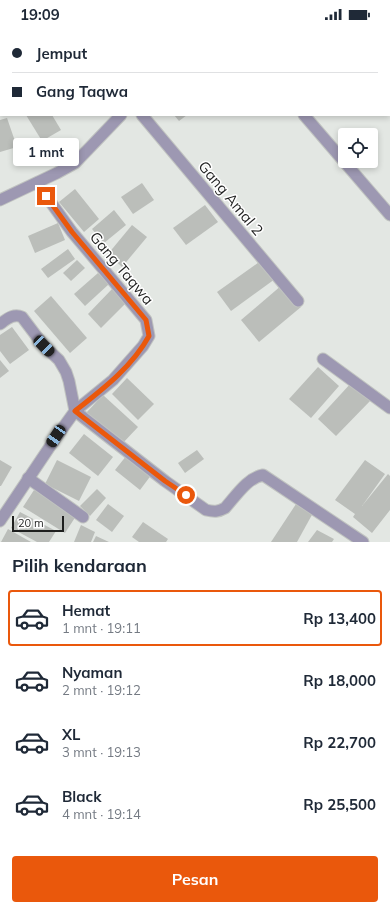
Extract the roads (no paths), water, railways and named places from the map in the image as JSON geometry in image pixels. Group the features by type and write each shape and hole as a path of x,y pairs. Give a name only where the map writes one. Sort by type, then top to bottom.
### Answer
{"street":[{"path":"0,200 75,163 120,116"},
{"name":"Gang Amal 2","path":"143,116 298,301"},
{"path":"305,116 390,215"},
{"name":"Gang Taqwa","path":"0,521 56,436 75,411 113,380 133,360 149,336 146,320 72,232 37,183"},
{"path":"0,324 12,316 18,315 22,317 44,346 59,360 66,372 75,411 165,481 206,510 214,512 225,508 250,481 256,476 264,475 363,542"},
{"path":"323,359 390,408"},
{"path":"28,478 83,517"}]}
